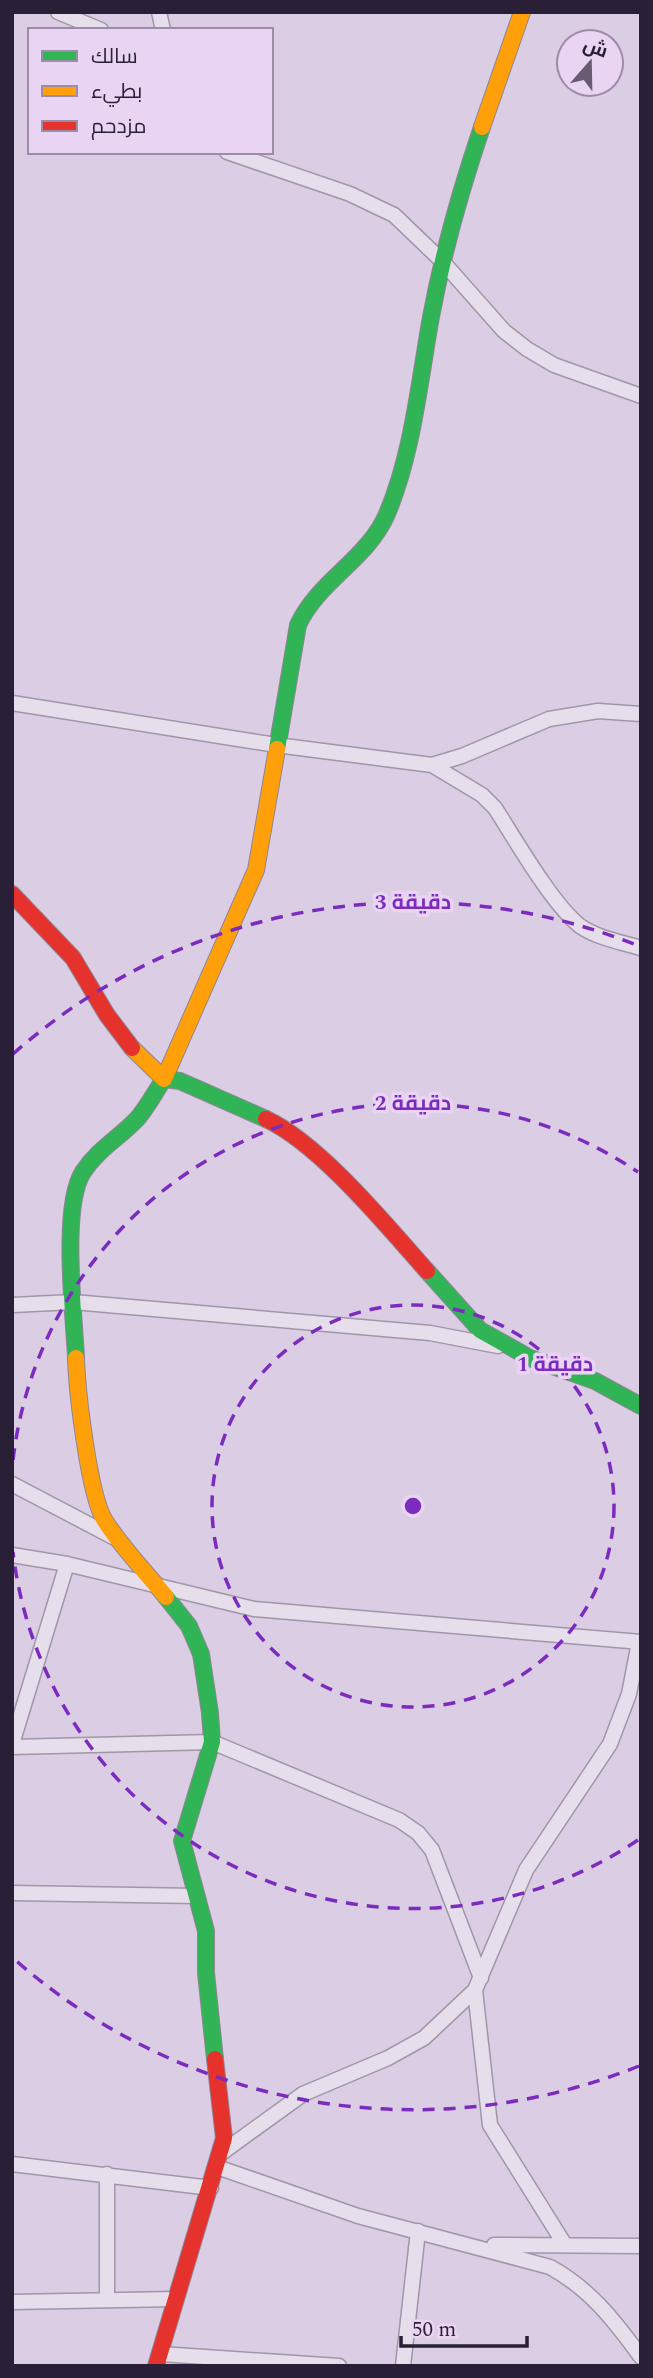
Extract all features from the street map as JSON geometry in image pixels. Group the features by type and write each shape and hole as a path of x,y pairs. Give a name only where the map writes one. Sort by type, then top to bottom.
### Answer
{"street":[{"path":"58,12 96,28"},
{"path":"339,2366 159,2360 224,2138 208,1997 206,1931 182,1841 212,1742 201,1654 189,1626 104,1520 89,1462 76,1385 71,1235 74,1198 81,1175 98,1151 137,1119 164,1080 256,870 298,625 313,596 370,545 393,498 409,445 442,261 467,173 522,12"},
{"path":"233,154 378,206 394,215 442,261 504,331 527,349 555,365 641,396"},
{"path":"12,696 19,704 276,745 432,765 482,795 495,808 559,902 580,926 608,939 641,948"},
{"path":"432,765 462,756 549,719 598,711 641,714"},
{"path":"12,894 73,958 121,1035 164,1080 180,1081 227,1101 274,1123 296,1138 361,1197 480,1330 513,1349 595,1381 641,1406"},
{"path":"12,1305 73,1302 430,1334 513,1349"},
{"path":"12,1484 120,1541"},
{"path":"12,1555 67,1564 254,1609 640,1642 620,1724 611,1744 526,1870 478,1984 424,2038 388,2059 303,2094 219,2161"},
{"path":"67,1564 12,1745 212,1742 399,1819 418,1833 432,1850 478,1984 490,2125 565,2245"},
{"path":"12,1894 197,1896"},
{"path":"219,2161 289,2194 462,2245 537,2263 576,2281 594,2297 638,2352 632,2366"},
{"path":"12,2164 211,2188"},
{"path":"107,2174 107,2300"},
{"path":"403,2366 418,2231"},
{"path":"462,2245 641,2246"},
{"path":"12,2302 176,2299"}],"traffic: fast":[{"path":"277,749 298,625 318,595 368,544 387,514 396,490 414,417 441,269 482,127"},
{"path":"76,1358 70,1262 72,1209 76,1188 89,1164 137,1119 164,1079 180,1081 266,1119"},
{"path":"427,1271 480,1330 530,1358 595,1381 641,1406"},
{"path":"166,1597 189,1626 201,1654 210,1713 212,1742 182,1841 206,1931 206,1973 215,2059"}],"traffic: slow":[{"path":"482,127 522,12"},
{"path":"132,1048 164,1079 256,870 277,749"},
{"path":"76,1358 85,1442 99,1508 119,1541 166,1597"}],"traffic: jam":[{"path":"12,894 73,958 107,1015 132,1048"},
{"path":"266,1119 287,1131 330,1166 427,1271"},
{"path":"156,2366 224,2138 215,2059"}]}
